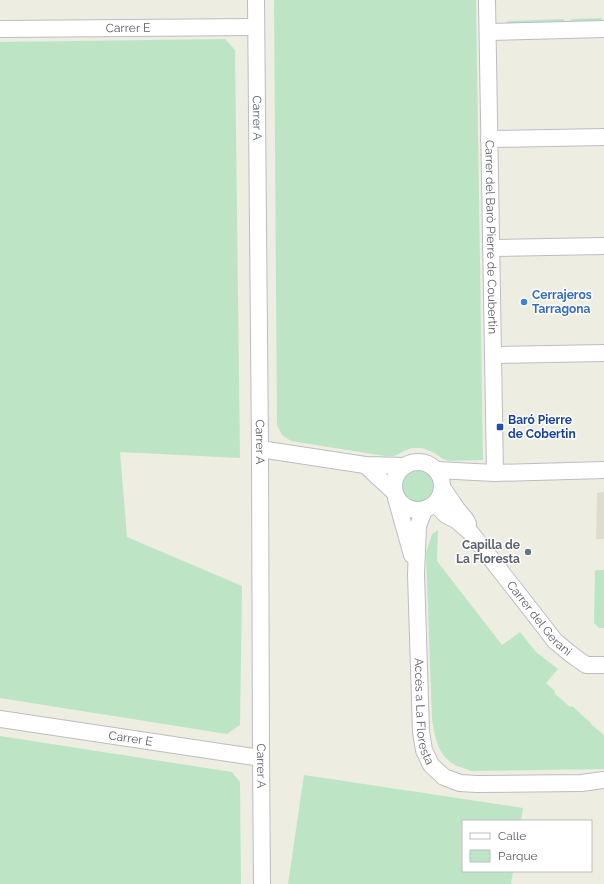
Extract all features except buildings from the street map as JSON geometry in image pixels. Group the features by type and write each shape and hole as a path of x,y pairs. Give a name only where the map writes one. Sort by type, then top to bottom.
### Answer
{"street":[{"name":"Carrer A","path":"256,0 262,884"},
{"name":"Carrer del Barò Pierre de Coubertin","path":"487,0 495,473"},
{"name":"Carrer E","path":"0,30 256,27"},
{"path":"488,32 604,30"},
{"path":"489,139 604,137"},
{"path":"491,248 604,246"},
{"path":"493,355 604,353"},
{"path":"260,449 365,466 404,466"},
{"path":"365,466 395,495 400,504 405,508 417,511 429,507 439,499 441,494 440,480 430,465 424,462 410,463 398,471 395,477 393,485 395,495"},
{"path":"440,480 495,473 604,470"},
{"name":"Carrer del Gerani","path":"440,480 457,509 466,520 471,534"},
{"name":"Accés a La Floresta","path":"395,495 411,549 416,574"},
{"name":"Accés a La Floresta","path":"429,507 418,526 416,574 421,732 424,750 431,765 444,777 460,783 580,783 604,780"},
{"name":"Carrer del Gerani","path":"429,507 456,520 471,534 554,640 586,665 604,665"},
{"name":"Carrer E","path":"0,719 261,758"},
{"name":"Accés a La Floresta","path":"580,783 604,791"}],"shaded area":[{"path":"604,492 604,539 596,539 597,493"}],"green space":[{"path":"274,0 476,0 483,460 450,461 422,448 411,448 394,456 385,456 291,441 282,435 277,425"},
{"path":"602,18 602,25 571,26 571,19"},
{"path":"564,19 564,26 507,27 507,21"},
{"path":"225,39 235,50 240,458 120,452 127,537 242,586 240,725 227,734 0,698 0,42"},
{"path":"421,468 430,473 434,479 434,493 430,499 421,504 413,504 404,499 400,493 399,482 404,473 410,469"},
{"path":"438,530 437,561 502,645 520,632 536,652 558,669 546,683 555,691 554,693 570,707 572,706 604,735 604,769 472,771 457,766 446,758 438,746 432,719 426,553 432,534"},
{"path":"595,570 604,570 604,628 599,628 594,623"},
{"path":"0,736 232,772 240,782 241,884 0,884"},
{"path":"304,775 523,808 521,820 462,820 462,872 513,872 511,884 288,884"}],"place":[{"name":"Cerrajeros Tarragona","path":"524,302"},
{"name":"Baró Pierre de Cobertin","path":"500,427"},
{"name":"Capilla de La Floresta","path":"528,552"}]}
